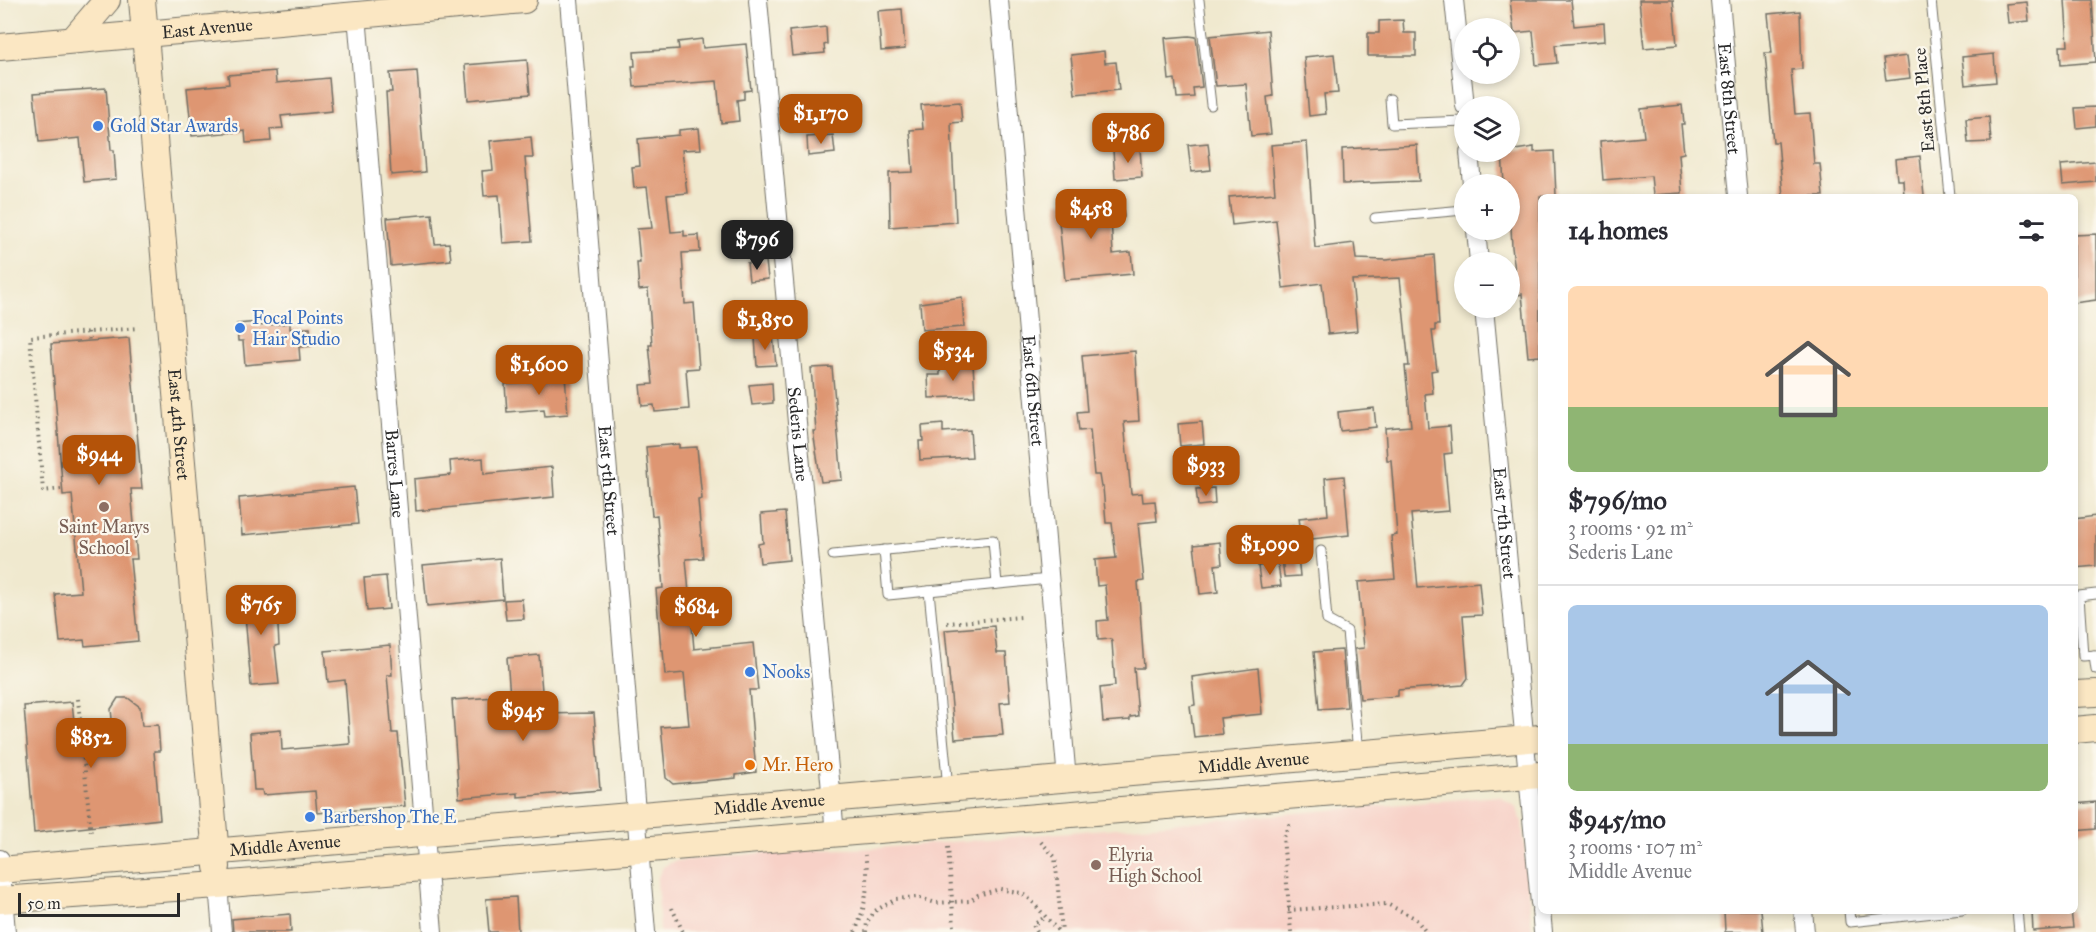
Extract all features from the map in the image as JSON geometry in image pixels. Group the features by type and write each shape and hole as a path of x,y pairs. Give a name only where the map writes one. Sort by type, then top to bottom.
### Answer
{"main road":[{"path":"73,40 107,0"},
{"name":"East 4th Street","path":"142,0 218,885"},
{"name":"East Avenue","path":"0,46 524,0"},
{"path":"2078,694 2096,693"},
{"path":"2078,730 2096,728"},
{"name":"Middle Avenue","path":"0,866 636,817 1533,739"},
{"name":"Middle Avenue","path":"2,900 218,885 1535,775"}],"street":[{"name":"East 5th Street","path":"569,0 646,932"},
{"name":"Sederis Lane","path":"758,0 835,834"},
{"name":"East 6th Street","path":"999,0 1067,780"},
{"path":"1454,0 1464,96"},
{"name":"East 8th Street","path":"1720,0 1738,194"},
{"name":"Barres Lane","path":"357,15 433,932"},
{"name":"East 7th Street","path":"1485,318 1533,739 1538,852"},
{"path":"0,866 6,932"},
{"path":"218,885 222,932"},
{"path":"1541,914 1543,932"},
{"path":"1803,914 1805,932"}],"lane":[{"path":"1199,0 1211,105"},
{"name":"East 8th Place","path":"1931,0 1950,194"},
{"path":"1390,99 1392,124 1454,121"},
{"path":"1375,218 1454,211"},
{"path":"833,555 993,540 997,584"},
{"path":"884,550 888,595 1049,579"},
{"path":"1322,551 1327,620 1347,631 1358,753"},
{"path":"929,591 948,790"},
{"path":"2096,594 2079,596 2083,656 2095,655 2096,669"},
{"path":"1849,914 1850,922 1925,914"},
{"path":"2017,914 2019,932"}],"path":[{"path":"61,489 43,491 30,337 138,328"},
{"path":"88,332 88,342"},
{"path":"943,624 1021,617"},
{"path":"78,699 91,835"},
{"path":"1291,821 1283,837 1291,932"},
{"path":"1041,842 1054,857 1060,932"},
{"path":"948,846 954,926"},
{"path":"855,932 861,919 868,881 865,854"},
{"path":"866,932 867,922 875,911 896,899 917,897 936,903 952,902 970,900 989,891 1010,891 1030,898 1060,932"},
{"path":"1288,910 1388,904 1415,918 1426,932"},
{"path":"672,908 683,932"},
{"path":"1037,932 1034,925 1045,917"},
{"path":"861,919 867,922"}],"shaded area":[{"name":"Elyria High School","path":"1499,796 1515,806 1522,821 1532,932 660,932 657,879 663,867 674,861 785,851 880,848"}],"building":[{"path":"1510,0 1571,0 1574,26 1604,23 1605,41 1555,45 1557,63 1536,65 1533,31 1520,32 1520,18 1512,18"},
{"path":"1639,0 1673,0 1677,45 1644,48"},
{"path":"2065,0 2092,0 2096,62 2061,65 2060,46 2068,46"},
{"path":"2027,2 2029,21 2008,23 2006,4"},
{"path":"902,9 905,49 881,51 878,11"},
{"path":"1800,11 1802,69 1791,70 1795,114 1810,113 1814,164 1820,164 1823,194 1783,194 1778,142 1773,142 1765,53 1772,53 1768,14"},
{"path":"1403,20 1404,33 1416,33 1416,56 1368,56 1368,33 1379,33 1379,21"},
{"path":"826,27 825,53 792,56 789,31"},
{"path":"1268,30 1273,96 1267,97 1271,134 1251,136 1246,84 1216,86 1210,36"},
{"path":"1196,37 1202,87 1193,88 1194,97 1177,98 1175,79 1169,80 1165,38"},
{"path":"702,39 703,48 746,44 751,90 744,91 744,99 737,100 739,121 721,123 717,81 634,87 632,66 635,66 634,52 679,49 678,42"},
{"path":"1104,51 1105,63 1116,62 1119,90 1075,94 1071,55"},
{"path":"1334,54 1338,93 1324,94 1326,114 1309,116 1304,57"},
{"path":"1994,54 1996,82 1965,85 1962,57"},
{"path":"1907,56 1910,78 1886,81 1883,59"},
{"path":"527,60 530,94 468,100 465,65"},
{"path":"275,71 276,83 329,78 332,111 281,116 283,128 270,129 271,141 246,143 245,131 192,136 187,88 229,84 228,75"},
{"path":"417,71 425,172 391,175 386,92 392,92 390,73"},
{"path":"106,88 111,150 114,150 116,179 84,182 80,138 39,142 34,93"},
{"path":"816,99 819,129 790,132 787,101"},
{"path":"960,102 962,122 951,123 956,222 890,227 889,173 913,172 910,130 923,129 921,105"},
{"path":"1682,105 1684,153 1679,154 1682,193 1653,194 1651,176 1603,180 1600,141 1644,137 1641,109"},
{"path":"2096,107 2096,126 2077,128 2075,108"},
{"path":"1989,117 1991,142 1968,143 1966,119"},
{"path":"699,128 701,149 682,150 687,193 667,195 671,232 684,231 684,236 699,235 700,252 682,253 685,304 694,303 699,368 686,369 689,409 655,412 654,405 642,406 640,385 653,384 649,345 652,345 648,289 639,290 637,263 640,263 637,229 652,228 647,187 634,188 632,167 640,166 638,139 679,135 679,130"},
{"path":"833,135 835,153 808,156 807,137"},
{"path":"531,137 533,158 525,158 532,241 503,243 499,195 484,196 482,171 493,170 490,141"},
{"path":"1307,142 1315,248 1354,243 1356,259 1386,260 1434,255 1439,325 1435,325 1435,331 1432,331 1437,370 1431,371 1433,393 1425,394 1428,428 1450,426 1452,453 1444,454 1449,511 1411,514 1418,588 1479,582 1482,615 1463,616 1468,678 1463,685 1398,690 1398,696 1360,699 1355,649 1364,648 1358,582 1395,579 1391,536 1397,535 1391,460 1387,460 1385,428 1411,426 1405,366 1409,366 1400,278 1352,280 1357,331 1328,334 1322,283 1283,288 1276,220 1232,225 1229,197 1275,193 1271,145"},
{"path":"1208,143 1211,170 1191,172 1188,145"},
{"path":"1417,145 1419,181 1343,184 1342,149"},
{"path":"1534,147 1534,152 1554,151 1556,194 1538,194 1538,356 1528,357 1522,294 1520,294 1520,252 1513,252 1512,247 1512,240 1520,240 1520,174 1503,174 1503,162 1520,162 1520,149"},
{"path":"1140,148 1142,177 1115,179 1113,150"},
{"path":"1920,156 1924,194 1904,194 1903,180 1897,180 1895,159"},
{"path":"2096,162 2096,182 2063,185 2061,165"},
{"path":"1080,199 1080,203 1122,199 1124,217 1111,218 1113,254 1131,252 1133,274 1065,280 1057,202"},
{"path":"432,214 435,244 449,243 451,260 391,266 387,218"},
{"path":"2096,234 2096,300 2078,302 2078,235"},
{"path":"766,261 768,279 749,281 747,263"},
{"path":"962,297 964,327 922,330 920,303"},
{"path":"258,322 258,326 290,323 290,329 310,328 312,346 299,347 300,360 245,365 243,341 238,341 237,324"},
{"path":"773,336 776,365 757,366 755,338"},
{"path":"129,338 142,489 131,489 137,559 130,559 138,641 85,646 84,640 60,642 55,594 81,592 72,494 63,495 51,344"},
{"path":"1135,351 1139,421 1124,422 1131,494 1142,493 1143,502 1155,501 1157,521 1138,523 1144,581 1138,582 1144,668 1134,668 1138,716 1130,717 1130,720 1103,722 1100,688 1115,686 1111,639 1098,640 1097,621 1108,620 1105,585 1097,586 1095,560 1116,558 1112,523 1106,523 1103,487 1101,487 1099,475 1094,475 1090,430 1079,431 1077,412 1087,411 1082,356"},
{"path":"973,364 975,396 929,398 928,375 940,375 940,366"},
{"path":"832,367 842,480 821,482 813,431 816,431 811,368"},
{"path":"565,375 568,414 545,416 544,409 507,412 505,384 542,380 541,376"},
{"path":"772,383 773,403 752,405 749,385"},
{"path":"1374,408 1376,427 1340,431 1338,412"},
{"path":"1202,422 1204,444 1180,446 1178,424"},
{"path":"943,424 943,432 970,430 972,457 920,460 919,441 923,441 922,426"},
{"path":"679,444 679,448 697,447 702,499 698,500 703,558 686,559 694,649 753,643 758,690 749,690 756,772 736,775 736,778 673,784 666,778 661,727 689,725 684,673 665,675 663,650 661,650 656,589 663,588 657,515 652,516 646,447"},
{"path":"483,458 484,474 552,467 554,497 416,511 414,479 451,475 450,461"},
{"path":"1344,476 1349,535 1302,540 1299,518 1328,515 1325,478"},
{"path":"354,487 358,524 242,535 239,498"},
{"path":"1214,488 1215,504 1198,506 1196,489"},
{"path":"785,512 789,560 760,563 758,544 763,543 761,514"},
{"path":"2096,516 2096,566 2078,568 2078,518"},
{"path":"1295,526 1300,576 1284,577 1279,528"},
{"path":"1220,542 1222,564 1215,565 1218,592 1200,594 1194,545"},
{"path":"500,558 503,599 427,606 423,565"},
{"path":"1278,564 1281,586 1261,588 1258,566"},
{"path":"386,576 389,609 367,611 364,578"},
{"path":"276,591 279,645 275,646 279,684 251,686 245,615 239,616 237,595"},
{"path":"522,599 524,619 506,620 504,600"},
{"path":"994,626 997,653 1006,653 1010,702 1000,703 1003,735 955,739 945,630"},
{"path":"390,645 392,675 387,675 392,733 398,733 405,806 317,813 315,791 263,795 262,790 254,790 250,733 281,730 282,750 350,744 345,680 328,682 325,651"},
{"path":"1342,650 1347,707 1319,709 1314,652"},
{"path":"539,655 544,714 594,713 600,790 518,797 518,793 459,798 452,700 510,696 507,658"},
{"path":"1258,668 1262,714 1220,718 1222,734 1194,737 1190,706 1195,705 1192,677"},
{"path":"118,698 128,698 140,707 142,726 158,725 160,751 154,751 160,819 34,833 24,706 72,702 75,731 113,729 111,709"},
{"path":"2096,802 2096,829 2078,831 2078,804"},
{"path":"516,897 518,932 489,932 486,899"},
{"path":"290,914 291,932 233,932 232,919"},
{"path":"1724,914 1761,914 1763,932 1725,932"},
{"path":"2032,914 2071,914 2073,928 2033,931"}],"place":[{"name":"Gold Star Awards","path":"98,126"},
{"name":"Focal Points Hair Studio","path":"240,328"},
{"name":"Saint Marys School","path":"104,507"},
{"name":"Nooks","path":"750,672"},
{"name":"Mr. Hero","path":"750,765"},
{"name":"Barbershop The E","path":"310,817"},
{"name":"Elyria High School","path":"1096,865"}]}
